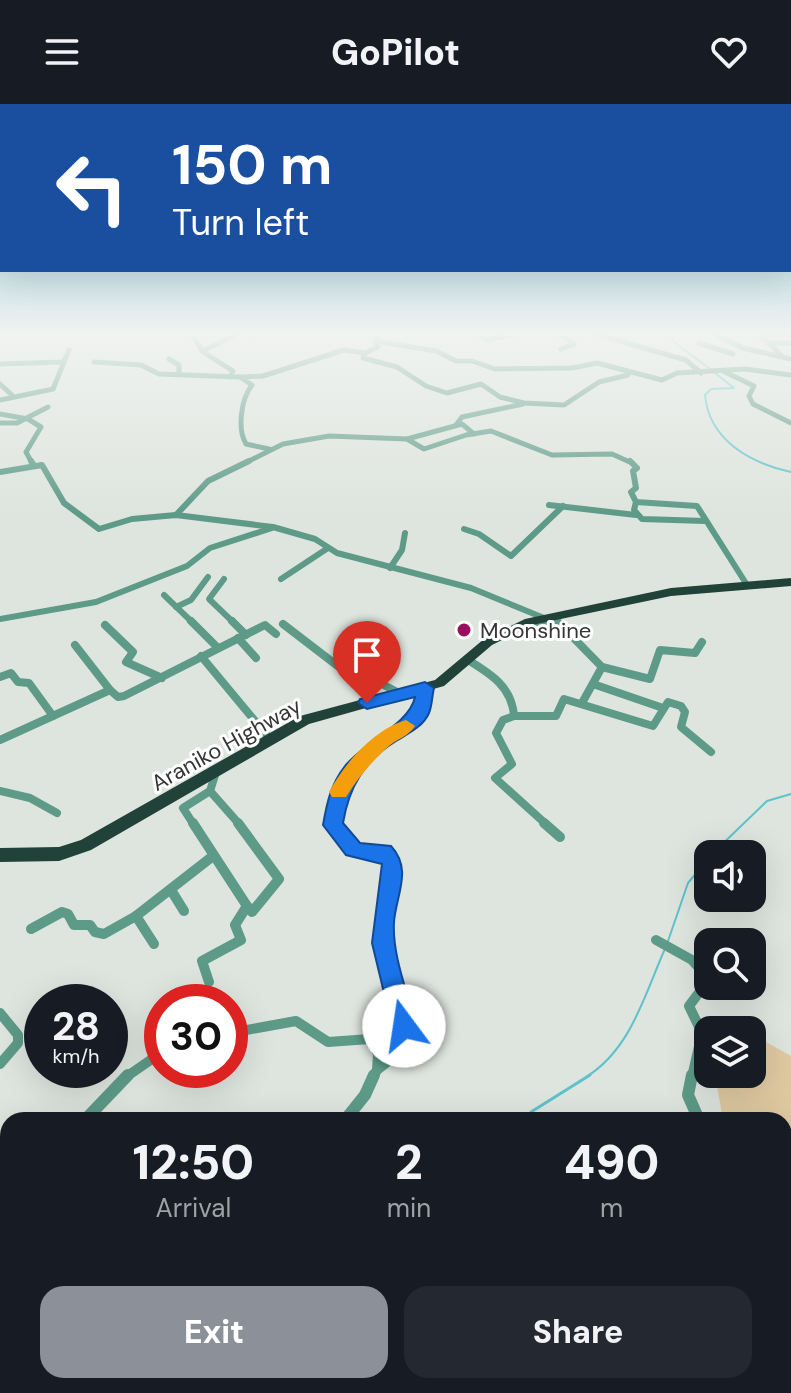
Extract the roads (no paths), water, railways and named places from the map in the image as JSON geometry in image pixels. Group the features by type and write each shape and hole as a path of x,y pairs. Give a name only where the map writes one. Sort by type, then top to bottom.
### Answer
{"highway":[{"name":"Araniko Highway","path":"0,855 71,851 106,835 270,739 319,715 425,688 450,676 494,638 540,619 671,592 791,582"}],"street":[{"path":"0,400 25,393"},
{"path":"246,393 241,423 243,441 253,447 269,449"},
{"path":"494,393 524,403 564,405 582,393"},
{"path":"750,393 753,404 791,423"},
{"path":"456,425 462,417 524,403"},
{"path":"0,423 28,419 48,407"},
{"path":"0,414 28,419 41,427 26,452 33,464"},
{"path":"176,515 208,481 269,449 329,436 407,439 462,424 474,434"},
{"path":"407,439 424,449 493,431 547,454 563,456 598,452 632,463 637,468 633,471 636,488 631,492 636,502 636,515"},
{"path":"0,472 33,464 42,465 43,473 63,502 91,527 105,529 132,519 176,515 273,527 315,539 328,548 390,568 471,588 540,619 539,623 557,621 566,636 589,651 602,667 650,679 660,650 695,653 702,642"},
{"path":"636,502 697,506 747,585"},
{"path":"549,505 636,515 642,519 705,521"},
{"path":"464,529 479,534 511,556 549,523 563,506"},
{"path":"0,619 96,602 187,566 214,546 244,540 273,527"},
{"path":"390,568 402,550 405,533"},
{"path":"281,579 328,548"},
{"path":"176,607 191,600 208,577"},
{"path":"224,579 209,599 242,636 256,658"},
{"path":"164,595 218,648"},
{"path":"283,624 352,677 378,682 401,694"},
{"path":"105,625 133,652 126,662 162,678"},
{"path":"75,645 118,697 265,625 276,634"},
{"path":"201,656 270,739"},
{"path":"468,660 501,680 514,703 514,716"},
{"path":"582,703 602,667"},
{"path":"0,677 11,673 18,682 29,683 53,716"},
{"path":"593,684 663,708"},
{"path":"248,1030 296,1021 328,1042 370,1039 404,1026 383,943 383,921 393,877 392,861 384,852 369,855 353,849 333,825 339,792 353,770 385,739 409,725 420,713 425,688"},
{"path":"0,740 110,690"},
{"path":"560,837 495,778 512,764 496,733 497,725 514,716 556,716 564,699 653,726 668,702 681,706 685,712 681,727 711,752"},
{"path":"210,791 183,808 252,912 279,879 228,809 210,791 216,771"},
{"path":"0,791 30,798 57,813"},
{"path":"31,929 62,912 68,914 74,925 90,925 95,932 104,934 136,916 213,856"},
{"path":"171,890 184,911"},
{"path":"209,982 202,961 241,940 235,925 247,906"},
{"path":"136,916 154,944"},
{"path":"656,940 701,966 706,976 704,986 689,1006 702,1033 688,1095 695,1112"},
{"path":"0,1013 18,1035 18,1043 0,1064"},
{"path":"351,1112 365,1095 377,1070 378,1054 370,1039"},
{"path":"377,1070 405,1048"},
{"path":"91,1112 106,1094 144,1063"}],"waterway":[{"path":"707,393 708,411 723,437 747,456 791,472"},
{"path":"727,840 767,801 791,794"},
{"path":"668,941 688,883 694,876"},
{"path":"586,1077 601,1066 625,1037 664,951"},
{"path":"531,1112 590,1075"}],"place":[{"name":"Moonshine","path":"464,630"}]}
